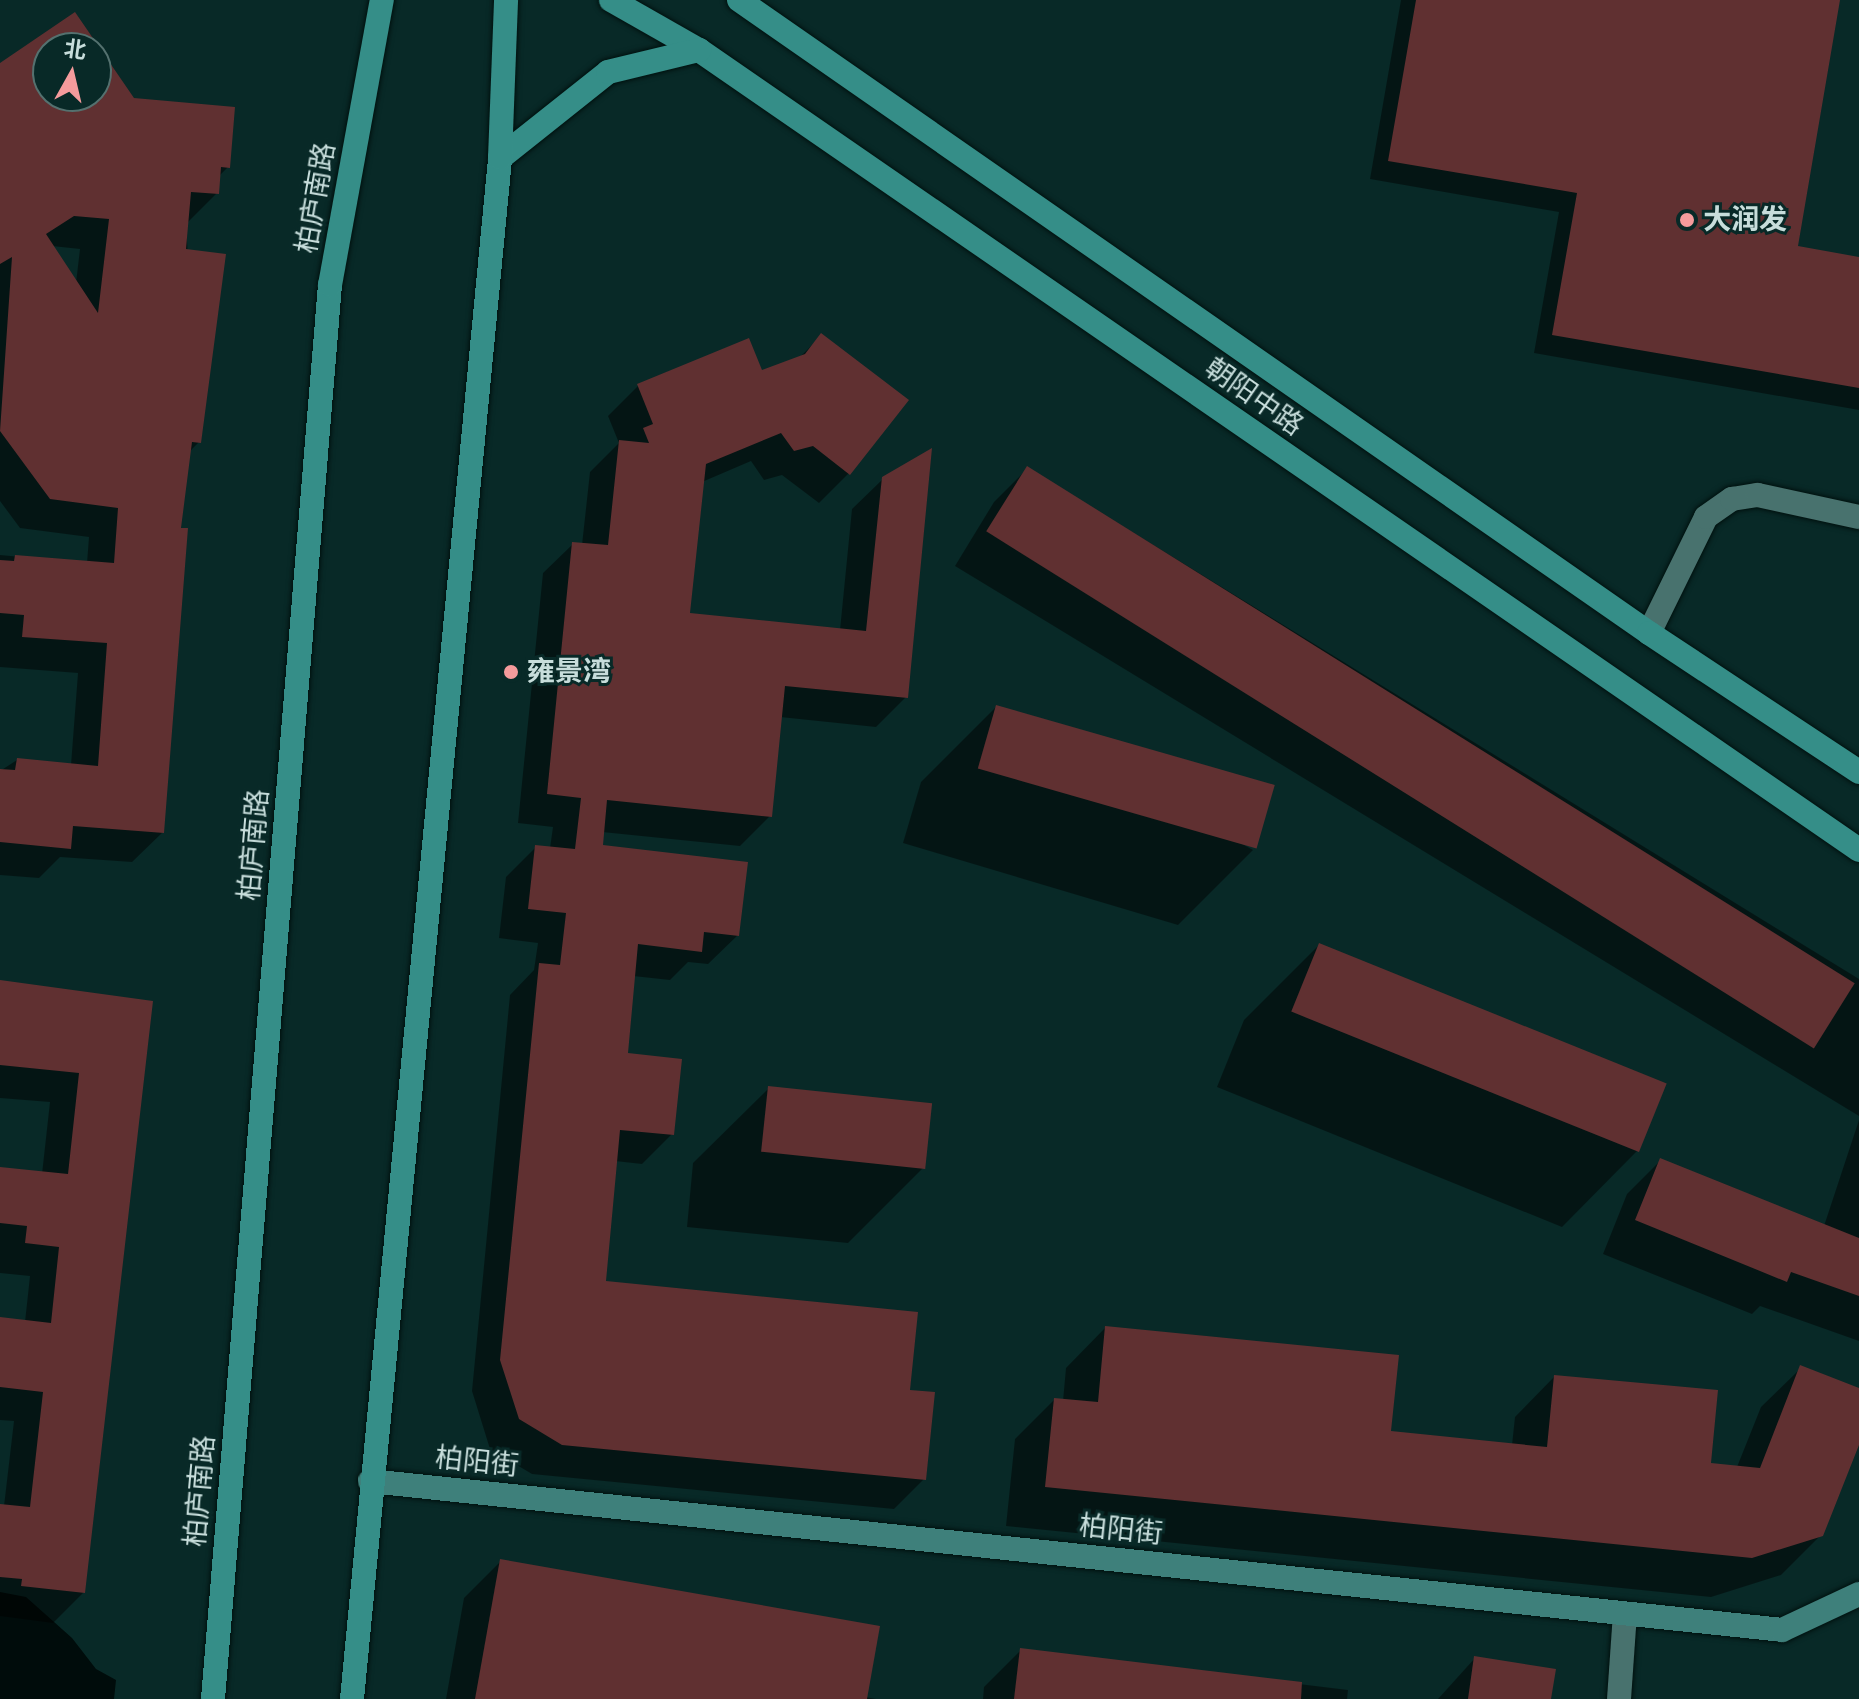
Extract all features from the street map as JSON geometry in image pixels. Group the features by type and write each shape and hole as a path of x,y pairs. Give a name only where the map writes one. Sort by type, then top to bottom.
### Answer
{"main road":[{"name":"柏庐南路","path":"213,1699 330,285 382,0"},
{"path":"352,1699 370,1481 500,158 506,0"},
{"name":"朝阳中路","path":"611,0 699,50 1859,850"},
{"name":"朝阳中路","path":"739,0 1649,633 1859,772"},
{"path":"500,158 608,72 699,50"}],"street":[{"path":"1649,633 1706,517 1732,499 1758,495 1859,517"},
{"name":"柏阳街","path":"370,1481 1782,1630 1859,1594"},
{"path":"1619,1699 1625,1614"}],"shaded area":[{"path":"0,1592 26,1597 72,1638 96,1669 116,1680 114,1699 0,1699"}],"building":[{"name":"大润发","path":"1416,0 1840,0 1798,246 1859,257 1859,388 1552,335 1577,193 1388,161"},
{"path":"75,12 89,32 46,32"},
{"path":"32,41 32,112 112,112 112,66 134,98 235,107 230,168 221,167 219,194 191,192 186,249 226,254 201,443 192,442 181,528 188,528 164,833 73,826 71,849 0,842 0,769 15,770 17,758 98,766 107,643 22,637 24,615 0,613 0,560 14,561 15,555 114,563 118,508 50,499 0,431 12,257 0,264 0,63","holes":["74,216 109,219 98,313 46,234"]},
{"path":"821,333 909,400 850,475 813,446 794,451 781,433 706,464 690,613 866,631 882,477 932,448 908,698 785,686 772,817 607,800 603,845 748,862 739,936 704,932 702,952 638,944 628,1053 682,1059 674,1135 620,1130 606,1281 918,1312 910,1390 935,1392 926,1480 562,1445 519,1419 500,1360 539,963 560,965 566,913 528,909 535,845 575,849 581,798 547,794 572,542 608,545 619,440 649,443 643,428 653,424 637,384 749,338 762,370 805,354"},
{"path":"1027,466 1855,983 1814,1049 986,531"},
{"path":"996,705 1275,785 1257,848 978,768"},
{"path":"1319,943 1667,1083 1639,1152 1291,1012"},
{"path":"0,980 153,1001 85,1593 21,1586 22,1579 0,1577 0,1504 30,1507 43,1392 0,1387 0,1317 51,1323 59,1247 25,1243 27,1226 0,1223 0,1167 68,1174 79,1073 0,1065"},
{"path":"768,1086 932,1103 925,1169 761,1152"},
{"path":"1660,1158 1859,1238 1859,1296 1791,1272 1787,1282 1635,1220"},
{"path":"1105,1326 1399,1355 1391,1431 1547,1447 1554,1375 1718,1390 1711,1463 1760,1468 1800,1365 1859,1388 1859,1445 1823,1536 1752,1558 1045,1487 1054,1398 1098,1402"},
{"path":"500,1559 880,1626 867,1699 475,1699"},
{"path":"1020,1648 1302,1682 1301,1699 1014,1699"},
{"path":"1474,1656 1556,1669 1551,1699 1468,1699"}],"place":[{"name":"大润发","path":"1687,220"},
{"name":"雍景湾","path":"511,672"}]}
